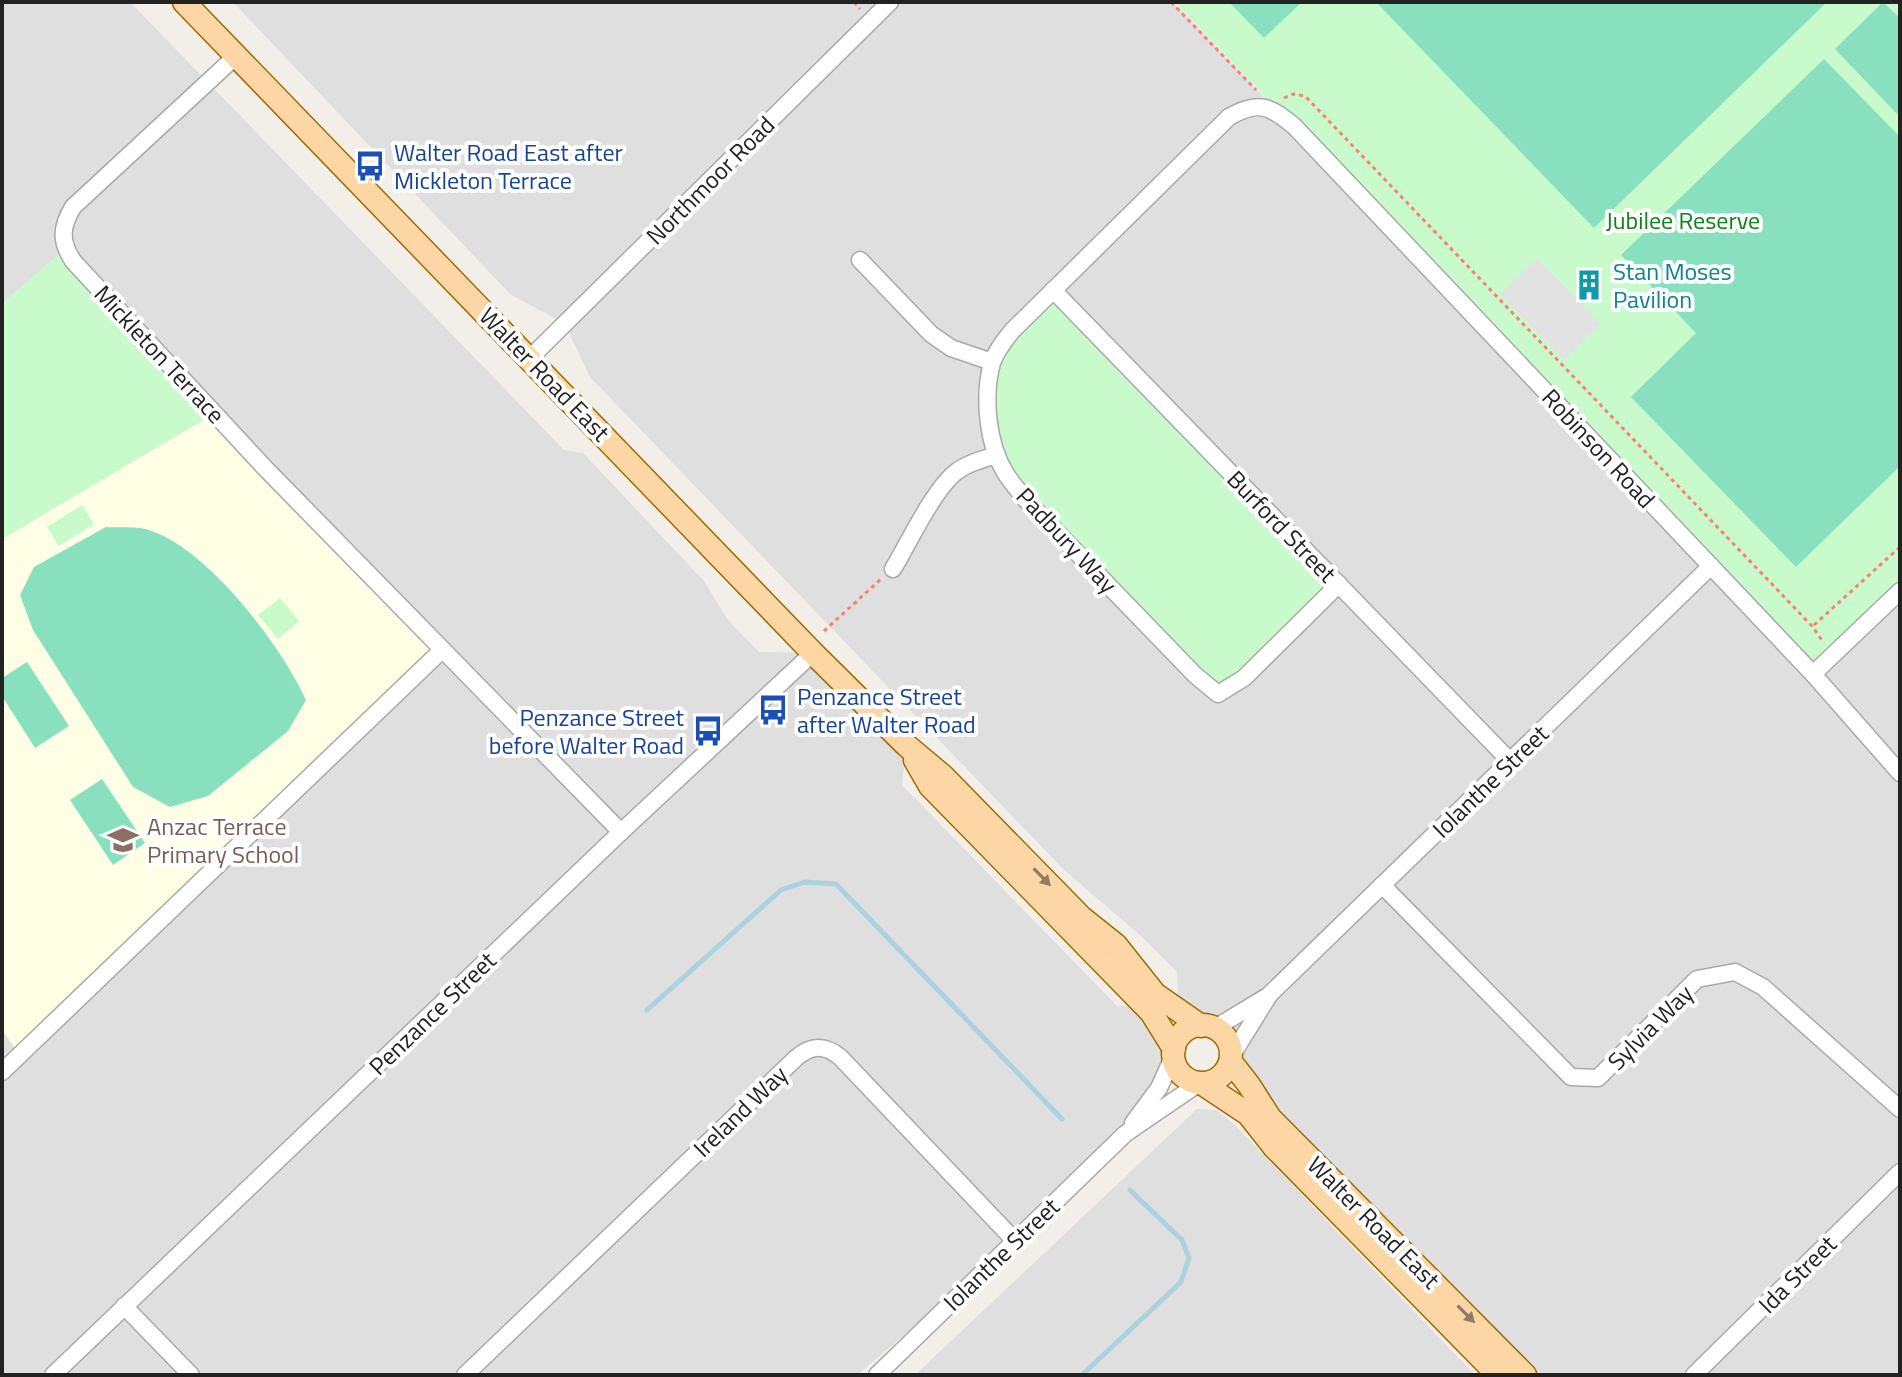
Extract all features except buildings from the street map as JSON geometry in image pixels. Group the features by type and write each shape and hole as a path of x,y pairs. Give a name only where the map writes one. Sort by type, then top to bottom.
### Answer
{"main road":[{"name":"Walter Road East","path":"184,2 813,653 906,745 943,776 1081,917 1116,945 1155,994 1208,1027"},
{"name":"Walter Road East","path":"906,745 930,786 1151,1012 1174,1053"},
{"path":"1192,1026 1208,1027 1227,1038 1231,1059 1217,1079 1201,1084 1181,1073 1174,1053 1177,1039 1183,1031 1192,1026"},
{"name":"Walter Road East","path":"1231,1059 1270,1118 1525,1375"},
{"name":"Walter Road East","path":"1201,1084 1248,1114 1274,1147 1498,1375"}],"street":[{"name":"Northmoor Road","path":"530,358 890,2"},
{"name":"Mickleton Terrace","path":"236,56 73,207 64,222 65,249 265,468 621,832"},
{"name":"Robinson Road","path":"1269,107 1294,126 1711,566 1813,674 1900,773"},
{"name":"Padbury Way","path":"1269,107 1248,108 1229,117 1012,331 1000,345 992,362 988,391 989,420 997,455 1005,473 1025,499 1195,675 1218,694 1244,678 1339,584"},
{"path":"860,260 931,334 951,348 992,362"},
{"name":"Burford Street","path":"1053,290 1510,761"},
{"path":"893,569 942,488 955,473 973,462 997,455"},
{"name":"Iolanthe Street","path":"1231,1059 1268,996 1711,566"},
{"path":"1813,674 1900,591"},
{"path":"2,1072 442,650"},
{"name":"Penzance Street","path":"53,1375 621,832 813,653"},
{"name":"Sylvia Way","path":"1382,885 1571,1077 1598,1078 1697,979 1735,972 1763,987 1900,1109"},
{"name":"Iolanthe Street","path":"1208,1027 1268,996"},
{"name":"Ireland Way","path":"465,1375 796,1058 805,1050 815,1047 825,1047 840,1057 1015,1241"},
{"name":"Iolanthe Street","path":"877,1375 1125,1134 1159,1088 1174,1053"},
{"name":"Iolanthe Street","path":"1125,1134 1201,1084"},
{"name":"Ida Street","path":"1694,1375 1900,1172"},
{"path":"124,1306 191,1375"}],"path":[{"path":"1171,2 1249,82 1269,107 1293,94 1305,96 1812,626 1828,650"},
{"path":"1812,626 1900,547"},
{"path":"824,631 893,569"}],"shaded area":[{"path":"2,2 130,2 564,450 583,453 704,581 728,620 759,652 813,653 906,745 902,785 1118,1007 1140,1001 1174,1049 1148,1102 1015,1241 857,1375 2,1375"},
{"path":"233,2 1173,2 1277,111 1900,591 1900,1375 1525,1375 1313,1159 1221,1032 1179,1013 1177,972 1141,936 1063,869 590,377 565,324 510,294"},
{"path":"1537,258 1601,324 1564,360 1500,294"},
{"name":"Anzac Terrace Primary School","path":"215,413 442,650 20,1055 2,1030 2,539"},
{"path":"1197,1109 1217,1110 1236,1126 1475,1375 915,1375"}],"green space":[{"name":"Jubilee Reserve","path":"1175,2 1900,2 1900,591 1813,674"},
{"path":"1229,2 1302,2 1264,38"},
{"path":"1376,2 1827,2 1594,228"},
{"path":"1883,2 1900,18 1900,117 1835,49"},
{"path":"1824,59 1900,137 1900,466 1796,567 1631,397 1696,333 1621,255"},
{"path":"65,249 215,413 2,539 2,303"},
{"path":"1053,290 1339,584 1218,694 1025,499 989,420 1000,345"},
{"path":"82,505 94,524 59,546 47,527"},
{"path":"106,527 149,530 195,557 261,627 306,700 288,731 208,796 170,807 133,787 33,630 20,595 34,567"},
{"path":"280,598 299,621 278,639 258,615"},
{"path":"27,662 69,726 35,748 2,696 2,678"},
{"path":"102,779 145,843 113,865 70,800"}],"waterway":[{"path":"647,1010 781,890 805,882 836,884 1062,1119"},
{"path":"1082,1375 1181,1282 1189,1258 1182,1240 1130,1190"}],"place":[{"name":"Walter Road East after Mickleton Terrace","path":"370,166"},
{"name":"Stan Moses Pavilion","path":"1589,285"},
{"name":"Penzance Street after Walter Road","path":"773,710"},
{"name":"Penzance Street before Walter Road","path":"708,731"},
{"name":"Anzac Terrace Primary School","path":"123,840"}]}
